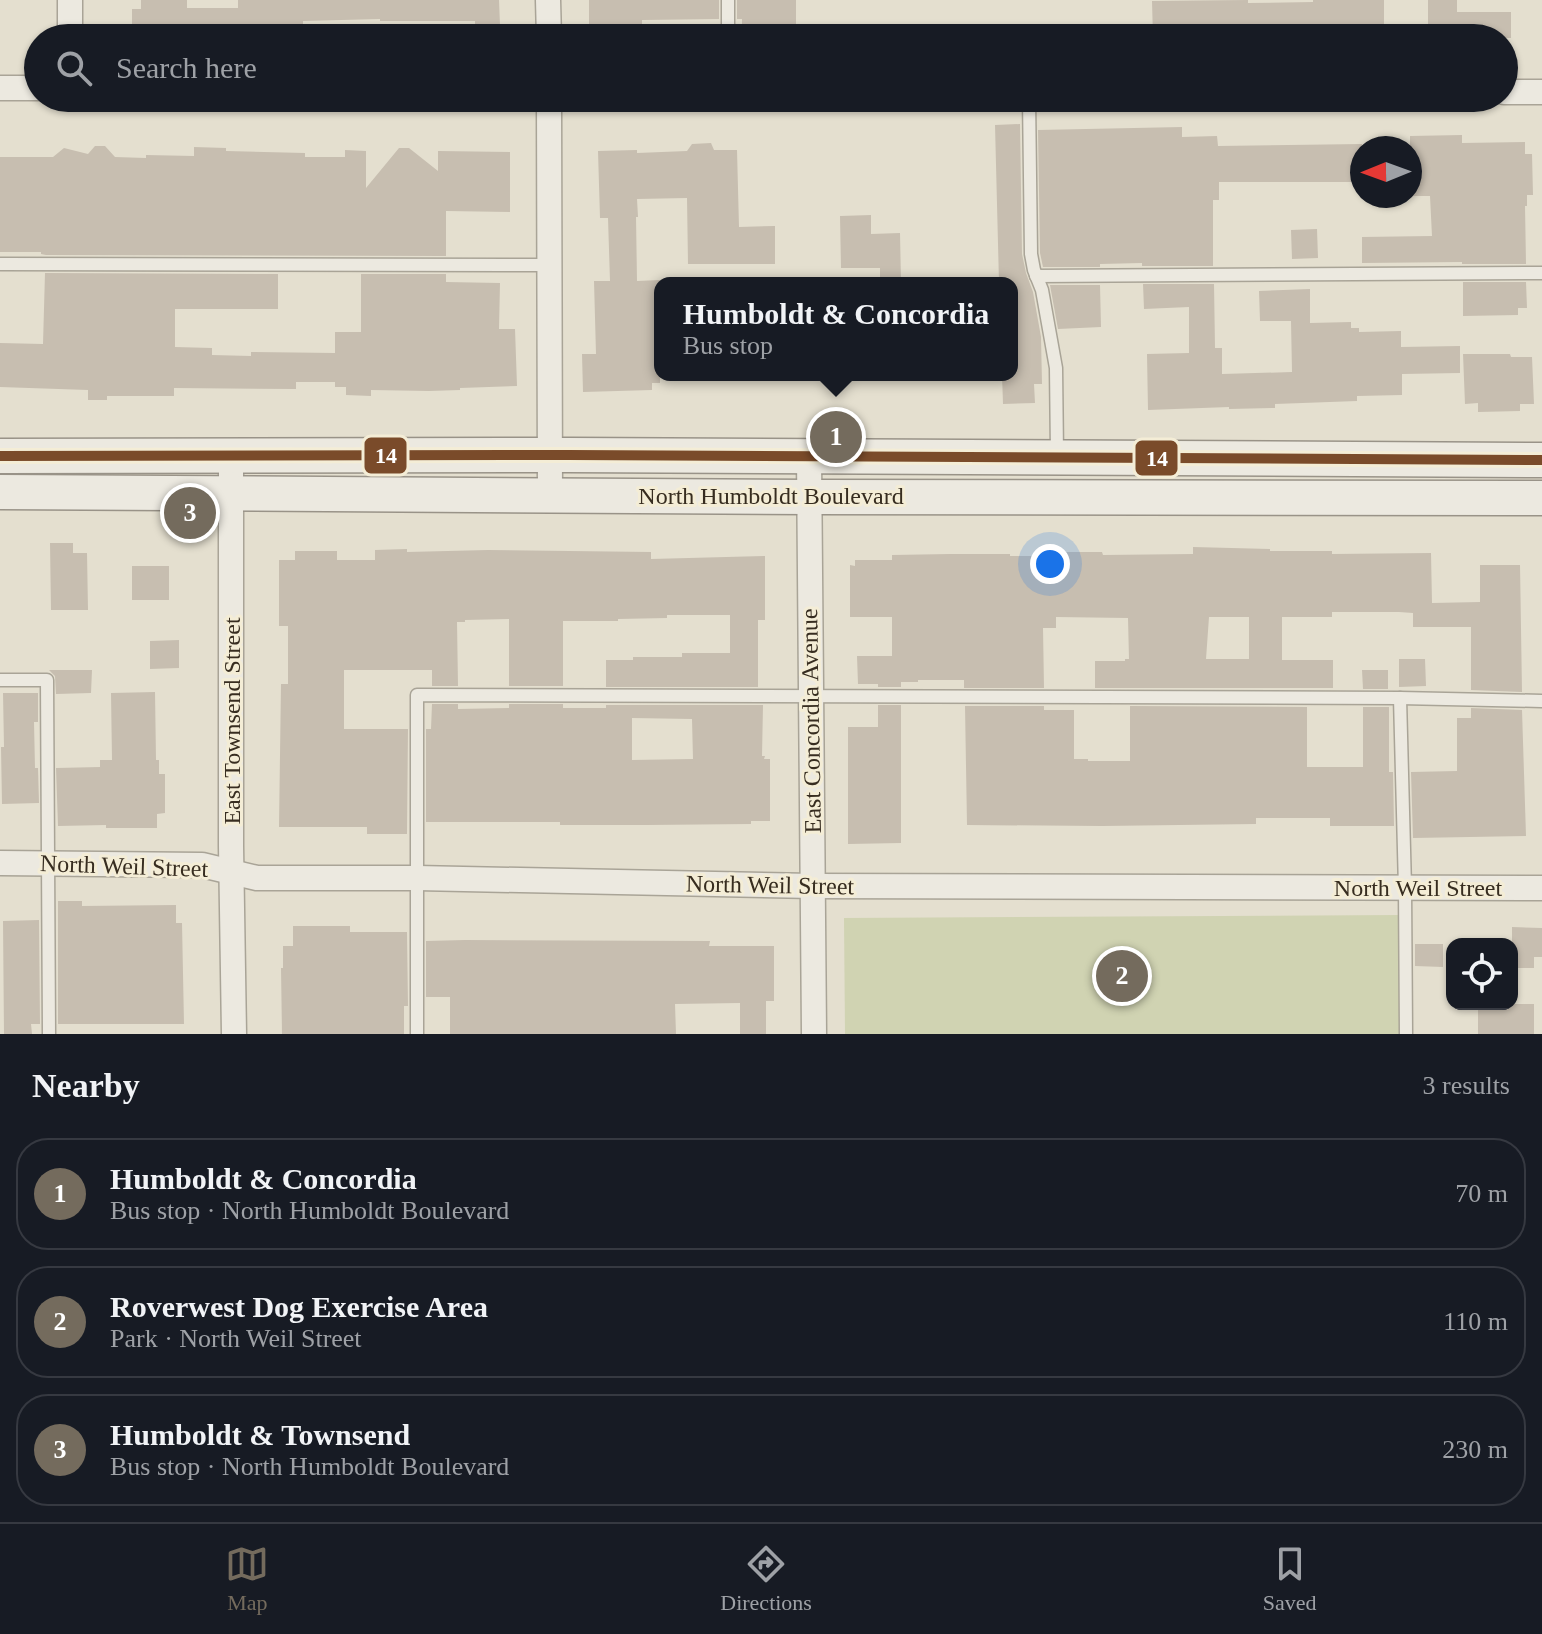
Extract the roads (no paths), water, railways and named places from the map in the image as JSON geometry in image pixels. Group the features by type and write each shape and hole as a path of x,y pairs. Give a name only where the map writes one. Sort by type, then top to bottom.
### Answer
{"main road":[{"name":"North Humboldt Boulevard","path":"0,456 550,455 1542,460"},
{"name":"North Humboldt Boulevard","path":"0,492 1542,498"}],"street":[{"path":"70,0 70,24"},
{"path":"548,0 549,24"},
{"path":"0,88 24,88"},
{"path":"1518,92 1542,92"},
{"path":"549,112 550,496"},
{"name":"East Townsend Street","path":"231,456 234,1034"},
{"name":"East Concordia Avenue","path":"809,457 814,1034"},
{"name":"North Weil Street","path":"0,863 202,865 257,878 813,886 1542,888"}],"lane":[{"path":"728,0 728,24"},
{"path":"1029,112 1031,254 1042,290 1056,368 1057,457"},
{"path":"0,264 550,265"},
{"path":"1036,276 1542,273"},
{"path":"0,680 47,680 49,1034"},
{"path":"417,1034 417,695 1542,701"},
{"path":"1400,698 1406,1034"}],"place":[{"name":"Humboldt & Concordia","path":"836,437"},
{"name":"Humboldt & Townsend","path":"190,513"},
{"name":"Roverwest Dog Exercise Area","path":"1122,976"}]}
